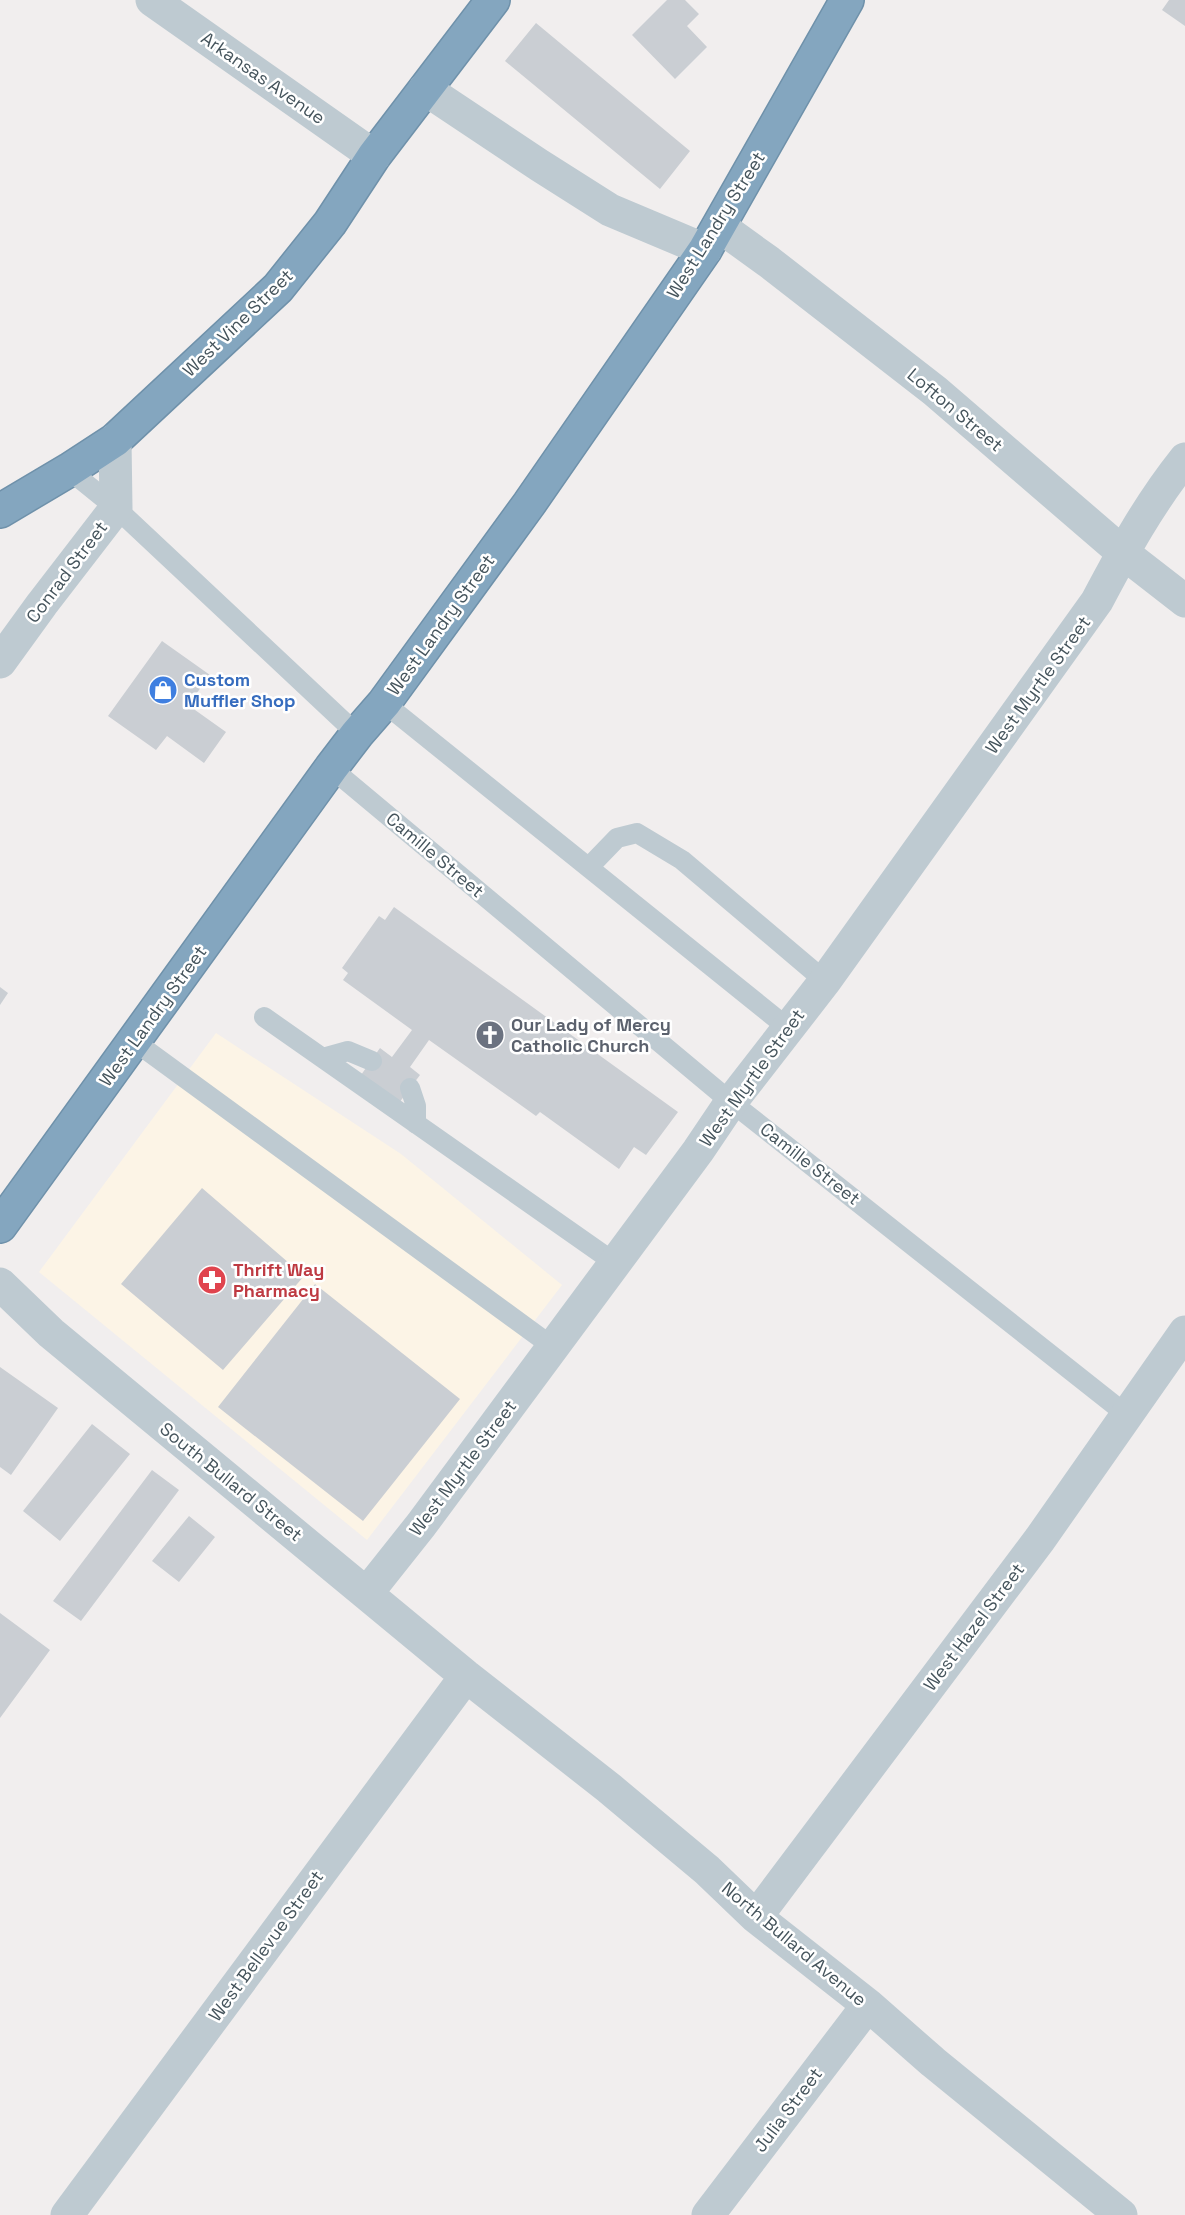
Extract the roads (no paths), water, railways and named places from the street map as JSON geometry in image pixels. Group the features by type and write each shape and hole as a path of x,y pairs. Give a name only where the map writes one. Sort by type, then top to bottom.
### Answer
{"highway":[{"name":"West Vine Street","path":"0,511 115,440 278,288 330,223 374,156 493,0"},
{"name":"West Landry Street","path":"0,1226 332,768 384,703 530,504 712,238 847,0"}],"street":[{"name":"Arkansas Avenue","path":"152,0 374,156"},
{"name":"Lofton Street","path":"425,89 610,210 712,238 769,262 935,390 1122,552 1185,601"},
{"name":"Conrad Street","path":"0,663 116,508 115,440"},
{"name":"West Myrtle Street","path":"367,1593 421,1525 553,1347 698,1151 731,1102 825,981 1098,601 1122,552 1157,494 1185,459"},
{"name":"South Bullard Street","path":"0,1284 51,1333 465,1676"},
{"name":"West Hazel Street","path":"756,1917 1040,1539 1185,1332"},
{"name":"North Bullard Avenue","path":"465,1676 609,1788 707,1870 756,1917 868,2005 942,2069 1121,2215"},
{"name":"West Bellevue Street","path":"67,2215 465,1676"},
{"name":"Julia Street","path":"708,2215 868,2005"}],"lane":[{"path":"69,470 116,508 357,734"},
{"path":"384,703 788,1029"},
{"name":"Camille Street","path":"332,768 731,1102 1127,1415"},
{"path":"588,867 616,838 637,833 682,860 825,981"},
{"path":"264,1017 615,1263"},
{"path":"134,1041 553,1347"},
{"path":"323,1058 348,1051 372,1061"},
{"path":"410,1088 416,1106 416,1124"}],"place":[{"name":"Custom Muffler Shop","path":"163,690"},
{"name":"Our Lady of Mercy Catholic Church","path":"490,1035"},
{"name":"Thrift Way Pharmacy","path":"212,1280"}]}
